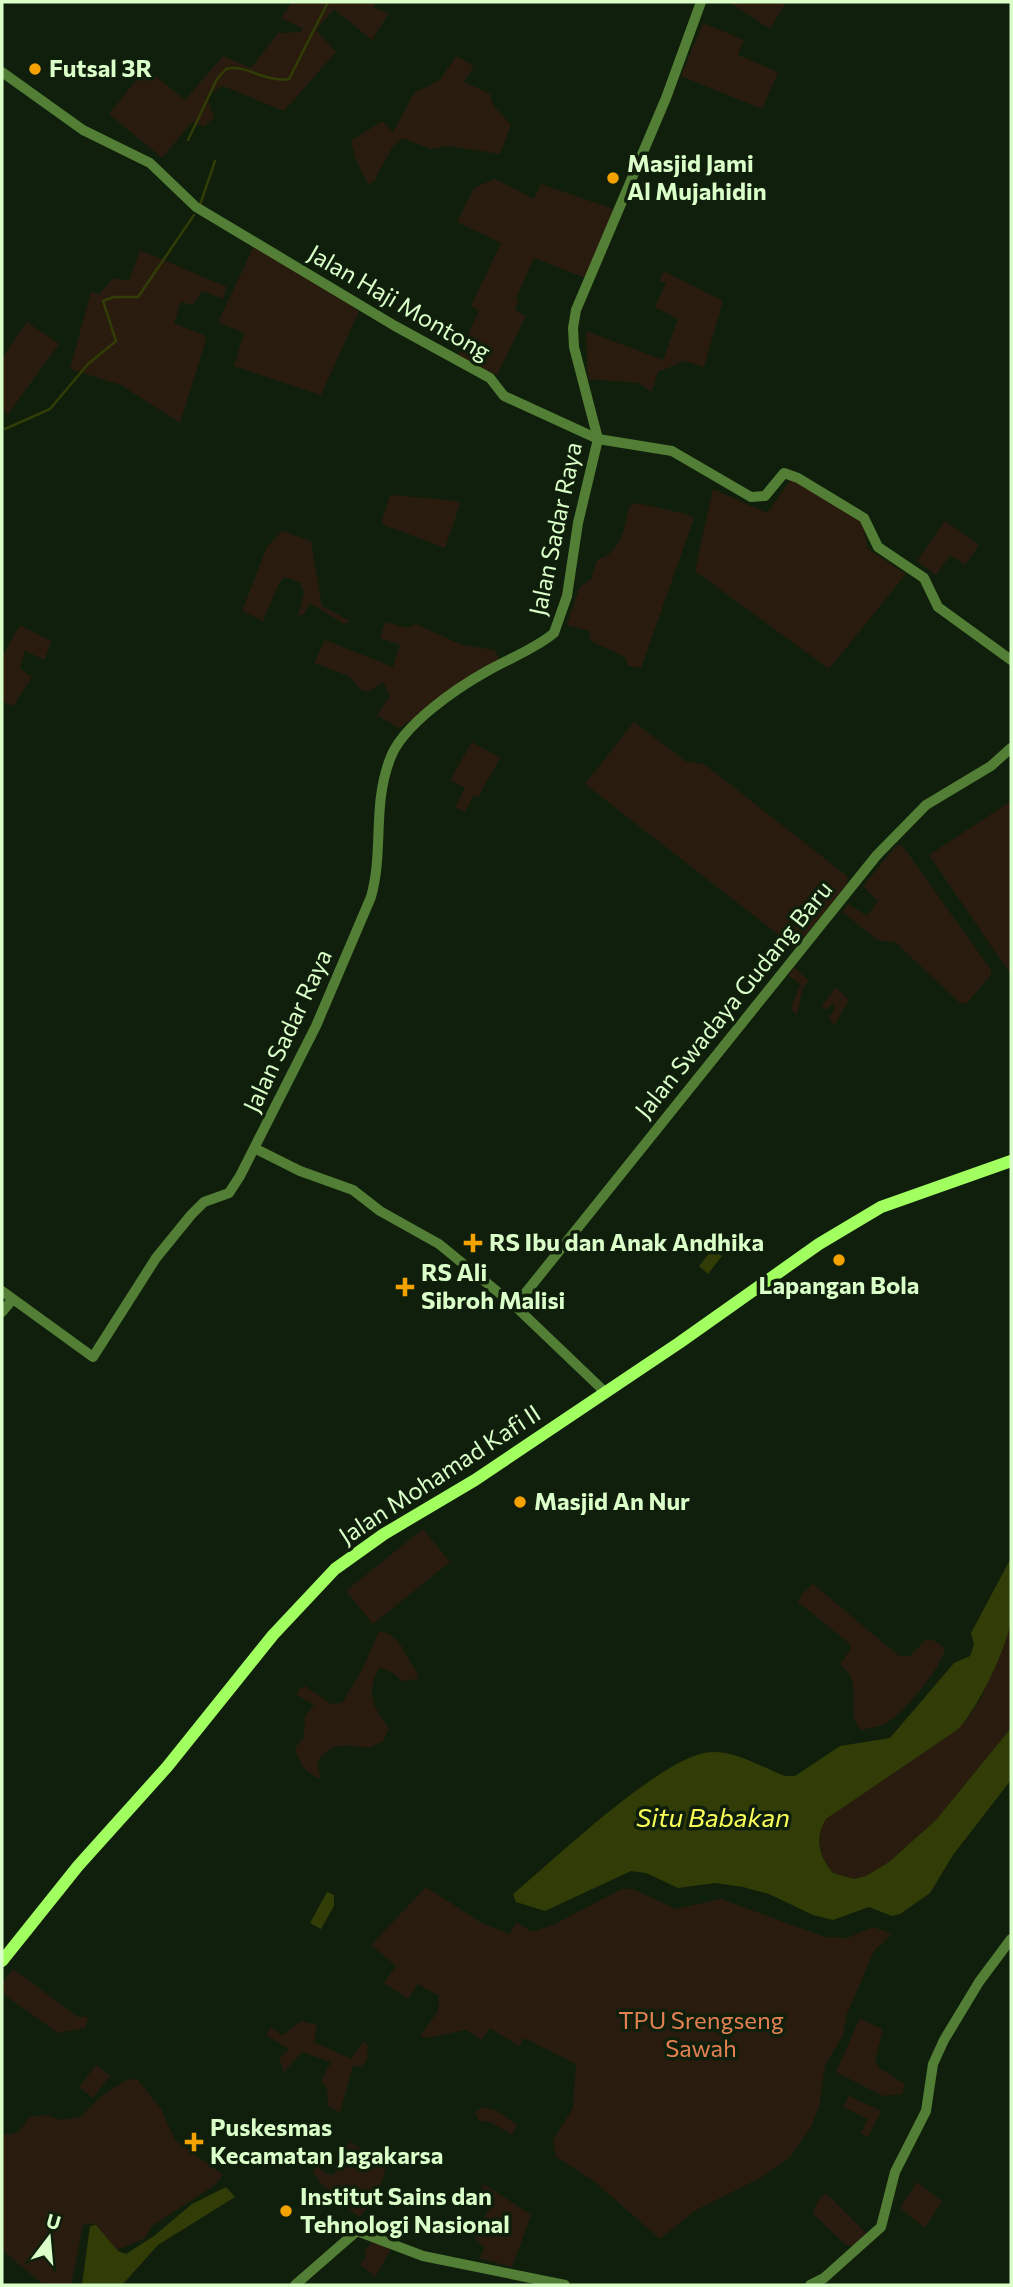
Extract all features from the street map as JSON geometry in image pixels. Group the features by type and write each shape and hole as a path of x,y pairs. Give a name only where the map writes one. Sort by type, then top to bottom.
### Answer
{"main road":[{"name":"Jalan Mohamad Kafi II","path":"2,1961 78,1866 167,1767 273,1634 335,1569 384,1534 468,1484 822,1242 881,1207 1011,1161"}],"street":[{"name":"Jalan Sadar Raya","path":"12,1300 93,1357 156,1258 197,1208 229,1193 256,1149 316,1026 372,897 377,866 377,812 390,759 408,729 465,684 554,633 566,596 578,523 598,439 574,348 576,310 666,98 701,2"},
{"name":"Jalan Haji Montong","path":"2,72 83,130 150,163 188,201 243,238 490,378 503,396 598,439 672,451 751,497 765,496 782,475 792,475 864,519 878,547 924,578 938,607 1011,660"},
{"name":"Jalan Swadaya Gudang Baru","path":"515,1306 877,855 926,805 991,766 1011,748"},
{"path":"256,1149 300,1171 353,1190 380,1211 439,1244 515,1306 605,1392"},
{"path":"2,1291 12,1300 2,1312"},
{"path":"810,2285 833,2271 881,2227 895,2172 926,2111 933,2064 979,1982 1011,1939"},
{"path":"295,2285 358,2231 423,2256 565,2285"}],"green space":[{"path":"292,2 377,2 373,8 389,13 372,40 334,9 316,30 336,52 284,111 223,86 207,95 214,118 204,126 192,122 162,158 109,114 146,68 185,100 223,56 251,68 278,33 301,32 303,29 281,18"},
{"path":"729,2 786,2 770,29"},
{"path":"703,23 744,40 738,55 778,72 762,109 681,76"},
{"path":"456,56 474,66 464,82 490,94 493,105 511,125 500,154 449,146 431,149 402,138 392,148 374,181 368,184 356,160 351,141 382,121 393,132 414,93 440,80"},
{"path":"495,179 534,199 541,184 616,210 588,279 534,258 516,298 519,300 515,310 526,316 497,375 457,357 479,311 471,306 501,243 457,222 474,188"},
{"path":"255,244 359,311 321,395 234,366 244,333 218,322"},
{"path":"140,250 227,287 223,299 202,291 193,305 181,302 174,323 203,335 206,340 180,423 121,385 70,369 91,292 99,294 114,278 129,281"},
{"path":"664,271 723,301 704,367 685,361 658,372 652,392 638,383 588,379 586,331 663,360 678,319 655,307 666,283 659,281"},
{"path":"27,322 59,344 8,414 2,410 2,358"},
{"path":"792,478 861,518 868,549 906,574 829,669 695,571 713,489 767,513"},
{"path":"390,495 458,501 460,504 445,548 384,525 382,521"},
{"path":"637,503 694,518 641,668 628,666 625,657 591,641 589,631 567,625 579,588 591,579 597,560 617,546 629,507"},
{"path":"945,521 979,545 965,565 950,555 936,575 917,561"},
{"path":"282,531 311,541 322,606 350,621 344,624 310,603 304,614 298,616 304,593 300,582 285,577 279,583 263,621 242,611 267,547"},
{"path":"385,622 407,628 416,624 462,645 495,650 500,662 399,728 377,715 390,696 383,682 368,692 361,690 349,676 314,663 325,640 393,667 400,645 380,638"},
{"path":"20,625 51,641 45,660 25,651 20,668 32,677 13,706 4,702 2,706 2,657"},
{"path":"634,722 685,761 704,764 847,876 847,884 799,943 789,943 585,784"},
{"path":"472,742 500,758 478,797 474,795 465,812 455,807 465,788 450,780"},
{"path":"1011,801 1011,975 929,855"},
{"path":"902,845 991,970 991,975 966,1004 960,1003 895,942 877,940 843,912 848,904 867,916 878,901 863,886 896,846"},
{"path":"794,967 809,981 803,988 797,1015 791,1009 800,984 788,975"},
{"path":"836,987 849,1000 834,1026 829,1017 835,1008 832,1004 826,1010 822,1006"},
{"path":"423,1529 450,1562 373,1624 346,1591"},
{"path":"813,1584 899,1656 910,1656 927,1639 944,1648 938,1664 922,1687 895,1717 885,1724 862,1730 855,1721 853,1684 848,1672 840,1664 850,1650 850,1644 798,1602"},
{"path":"1011,1618 1011,1728 936,1820 889,1862 866,1876 854,1879 833,1873 821,1854 819,1840 826,1819 965,1722 981,1699"},
{"path":"379,1631 394,1637 398,1642 418,1673 417,1679 402,1681 392,1672 379,1668 372,1685 372,1693 375,1706 389,1728 383,1741 370,1748 340,1746 329,1750 317,1763 321,1779 304,1767 295,1748 304,1737 305,1717 314,1705 297,1695 299,1689 305,1686 331,1704 342,1703 362,1670"},
{"name":"TPU Srengseng Sawah","path":"426,1887 480,1922 509,1934 517,1922 531,1932 553,1925 622,1889 633,1889 676,1909 721,1899 825,1937 847,1938 873,1927 892,1934 874,1951 847,2014 843,2035 825,2065 819,2107 811,2127 790,2157 762,2177 696,2210 660,2239 594,2181 556,2157 553,2140 573,2108 576,2064 524,2038 519,2046 490,2028 482,2040 466,2030 427,2038 420,2036 438,2011 439,1996 418,1984 408,1999 384,1983 396,1966 371,1945"},
{"path":"13,1969 78,2017 88,2017 86,2028 58,2033 2,1993 2,1983"},
{"path":"860,2018 883,2030 875,2061 879,2068 905,2084 902,2094 883,2096 836,2072"},
{"path":"301,2021 317,2025 314,2042 351,2059 363,2042 368,2045 367,2060 361,2067 353,2065 340,2113 328,2106 327,2089 321,2081 331,2062 302,2052 284,2072 279,2059 289,2049 266,2035 271,2027 282,2036"},
{"path":"96,2065 110,2076 93,2098 79,2087"},
{"path":"128,2079 138,2080 161,2109 175,2140 223,2175 215,2185 152,2226 145,2238 117,2250 92,2223 83,2225 71,2285 44,2285 2,2250 2,2134 18,2131 29,2117 47,2115 60,2120 80,2117 102,2096"},
{"path":"849,2096 881,2111 868,2137 861,2133 868,2119 843,2107"},
{"path":"483,2107 496,2110 517,2125 512,2135 490,2122 479,2121 475,2112"},
{"path":"350,2142 386,2164 377,2193 359,2217 321,2184 313,2172 317,2165 324,2173 334,2175 342,2153"},
{"path":"917,2182 942,2201 925,2228 900,2208"},
{"path":"484,2184 531,2215 512,2267 479,2258 485,2248 475,2239 478,2227 492,2205 478,2197"},
{"path":"826,2193 867,2234 853,2246 846,2245 813,2214 817,2202"},
{"path":"376,2239 392,2247 375,2277 360,2264 366,2257 365,2249"}],"water":[{"path":"713,1249 722,1256 708,1274 699,1266"},
{"name":"Situ Babakan","path":"1011,1558 1009,1629 991,1677 965,1721 957,1730 826,1819 822,1826 819,1840 821,1854 833,1873 854,1879 866,1876 889,1862 936,1820 1011,1728 1011,1780 953,1855 930,1893 900,1914 892,1916 869,1907 833,1920 813,1915 769,1894 743,1887 715,1883 678,1888 646,1873 631,1871 545,1911 516,1902 513,1894 611,1810 668,1769 693,1756 723,1753 741,1757 785,1776 795,1776 840,1746 890,1738 954,1663 970,1656 974,1645 971,1633"},
{"path":"327,1892 334,1895 334,1906 321,1929 310,1923"},
{"path":"226,2187 235,2197 158,2245 122,2285 82,2285 90,2226 96,2225 118,2251 126,2254 154,2236 192,2204"}],"waterway":[{"path":"188,140 217,79 226,69 240,69 272,78 289,79 328,2"},
{"path":"200,205 215,161"},
{"path":"5,429 50,409 88,364 116,341 103,301 114,297 138,297 194,215"}],"place":[{"name":"Futsal 3R","path":"35,69"},
{"name":"Masjid Jami Al Mujahidin","path":"613,178"},
{"name":"RS Ibu dan Anak Andhika","path":"473,1243"},
{"name":"Lapangan Bola","path":"839,1260"},
{"name":"RS Ali Sibroh Malisi","path":"405,1287"},
{"name":"Masjid An Nur","path":"520,1502"},
{"name":"Puskesmas Kecamatan Jagakarsa","path":"194,2142"},
{"name":"Institut Sains dan Tehnologi Nasional","path":"286,2211"}]}
